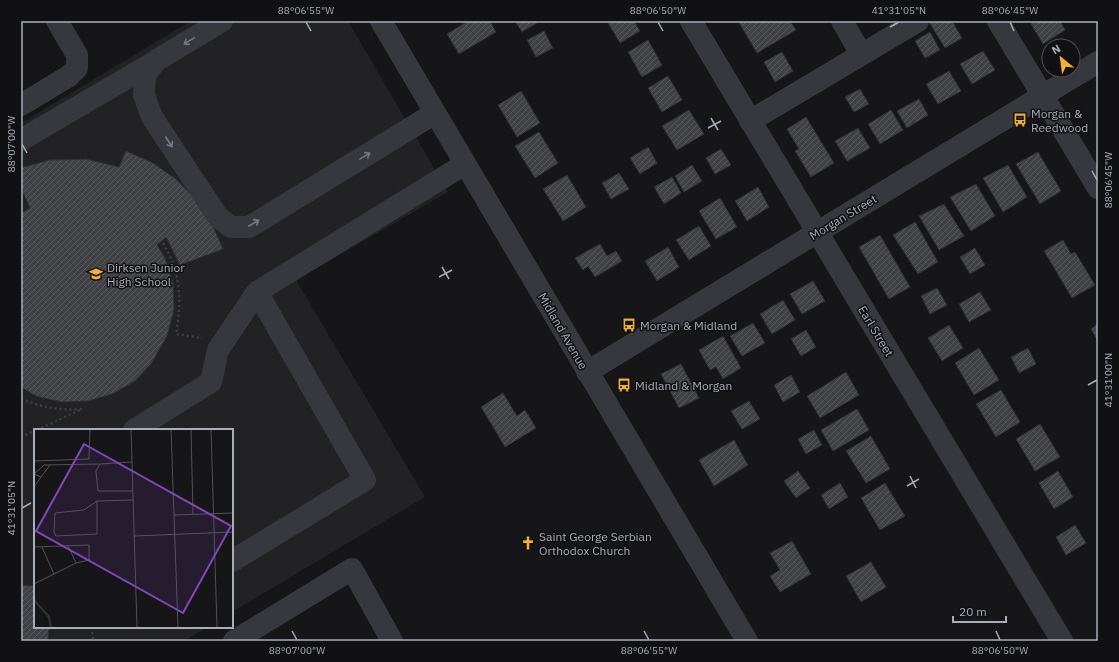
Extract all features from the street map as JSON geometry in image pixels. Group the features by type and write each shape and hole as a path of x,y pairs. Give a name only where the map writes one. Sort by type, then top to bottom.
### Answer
{"street":[{"path":"21,106 69,76 77,68 77,55 57,21"},
{"path":"21,140 222,21"},
{"name":"Midland Avenue","path":"381,21 747,641"},
{"name":"Earl Street","path":"691,21 1062,641"},
{"path":"842,21 861,54"},
{"path":"750,121 918,21"},
{"path":"998,21 1098,188"},
{"path":"157,60 145,75 144,95 152,117 218,217 231,227 248,227 435,113"},
{"name":"Morgan Street","path":"587,372 1098,62"},
{"path":"136,429 211,382 218,350 257,292 465,164"},
{"path":"233,560 365,480 257,292"},
{"path":"234,641 352,569 392,641"}],"path":[{"path":"164,244 172,260 181,305 176,334 202,338"},
{"path":"21,399 38,406 61,410 82,409 38,429"},
{"path":"21,437 34,431"},
{"path":"21,497 25,501"},
{"path":"92,628 93,641"}],"shaded area":[{"path":"191,21 348,21 448,192 296,280 425,497 233,611 233,429 34,429 34,628 205,628 184,641 21,641 21,123"}],"building":[{"path":"468,21 490,21 496,32 459,54 447,34"},
{"path":"515,21 540,21 522,32"},
{"path":"607,21 634,21 640,31 620,43"},
{"path":"738,21 790,21 796,30 757,53"},
{"path":"952,21 962,38 945,48 929,22"},
{"path":"1035,21 1060,21 1065,30 1052,38 1041,38 1041,41 1031,24"},
{"path":"544,31 553,48 536,57 527,40"},
{"path":"930,32 940,50 925,58 915,41"},
{"path":"648,40 662,65 642,77 628,52"},
{"path":"983,51 995,70 972,84 960,64"},
{"path":"782,52 793,71 775,82 764,62"},
{"path":"949,71 961,91 938,104 926,84"},
{"path":"668,76 682,100 662,112 648,88"},
{"path":"860,89 869,104 854,112 845,97"},
{"path":"521,91 540,123 517,137 498,105"},
{"path":"919,99 928,115 907,128 897,111"},
{"path":"689,110 704,134 677,150 662,126"},
{"path":"891,110 903,130 880,144 868,124"},
{"path":"806,117 834,163 811,177 795,151 799,149 787,129"},
{"path":"858,128 870,148 847,161 835,141"},
{"path":"539,132 558,163 535,178 515,146"},
{"path":"648,147 657,163 640,174 630,158"},
{"path":"721,149 731,165 715,174 706,158"},
{"name":"Dirksen Junior High School","path":"126,151 153,163 176,179 195,199 211,222 223,249 180,265 166,237 157,245 165,258 173,283 174,310 167,336 151,364 135,381 114,393 89,401 61,402 36,396 21,387 21,213 30,208 21,188 21,168 49,160 86,159 119,167"},
{"path":"1038,152 1061,191 1040,204 1016,164"},
{"path":"692,165 702,181 684,192 675,176"},
{"path":"1008,165 1027,197 1003,212 983,178"},
{"path":"619,173 629,189 611,199 602,183"},
{"path":"567,175 586,207 563,221 543,189"},
{"path":"672,177 681,193 664,204 654,187"},
{"path":"976,184 995,216 971,231 950,197"},
{"path":"758,187 769,207 747,221 735,201"},
{"path":"720,198 737,227 716,239 699,211"},
{"path":"944,204 964,236 939,250 919,216"},
{"path":"915,222 938,262 918,274 893,235"},
{"path":"699,226 711,246 689,260 676,240"},
{"path":"880,235 910,287 889,299 859,247"},
{"path":"1063,240 1071,254 1075,252 1095,285 1072,298 1044,251"},
{"path":"600,244 607,256 616,251 622,261 595,277 588,266 583,270 575,258"},
{"path":"668,247 679,267 657,281 645,261"},
{"path":"975,248 985,265 970,274 960,257"},
{"path":"813,281 825,301 802,314 790,294"},
{"path":"937,288 947,305 930,314 921,296"},
{"path":"980,292 991,310 969,322 959,304"},
{"path":"783,300 795,320 772,334 760,314"},
{"path":"753,323 765,343 742,356 730,336"},
{"path":"1098,324 1098,341 1091,329"},
{"path":"949,325 963,348 942,361 928,338"},
{"path":"806,330 816,347 801,356 791,339"},
{"path":"723,336 741,368 723,379 716,367 710,370 699,350"},
{"path":"979,348 999,380 974,395 955,363"},
{"path":"1028,348 1036,364 1019,373 1011,357"},
{"path":"681,364 699,398 679,408 661,374"},
{"path":"846,372 859,395 820,418 807,396"},
{"path":"791,375 800,392 783,402 774,385"},
{"path":"1001,390 1020,422 996,437 976,404"},
{"path":"503,393 517,416 525,410 536,428 505,447 481,407"},
{"path":"749,401 760,419 742,429 731,411"},
{"path":"857,409 869,430 833,451 821,430"},
{"path":"1040,424 1060,457 1035,471 1016,439"},
{"path":"814,430 822,445 806,454 798,439"},
{"path":"871,436 890,469 866,483 846,451"},
{"path":"734,440 748,465 714,486 699,460"},
{"path":"798,471 810,488 796,498 784,481"},
{"path":"1058,471 1073,497 1054,509 1039,483"},
{"path":"840,483 848,497 829,509 821,495"},
{"path":"885,483 905,516 880,530 861,498"},
{"path":"1075,525 1086,543 1066,555 1056,537"},
{"path":"792,541 811,574 780,592 770,576 780,570 770,553"},
{"path":"871,562 886,587 861,602 846,576"},
{"path":"21,585 34,586 34,628 49,628 48,641 21,641"}],"place":[{"name":"Morgan & Reedwood","path":"1020,120"},
{"name":"Dirksen Junior High School","path":"96,274"},
{"name":"Morgan & Midland","path":"629,325"},
{"name":"Midland & Morgan","path":"624,385"},
{"name":"Saint George Serbian Orthodox Church","path":"528,543"}]}
